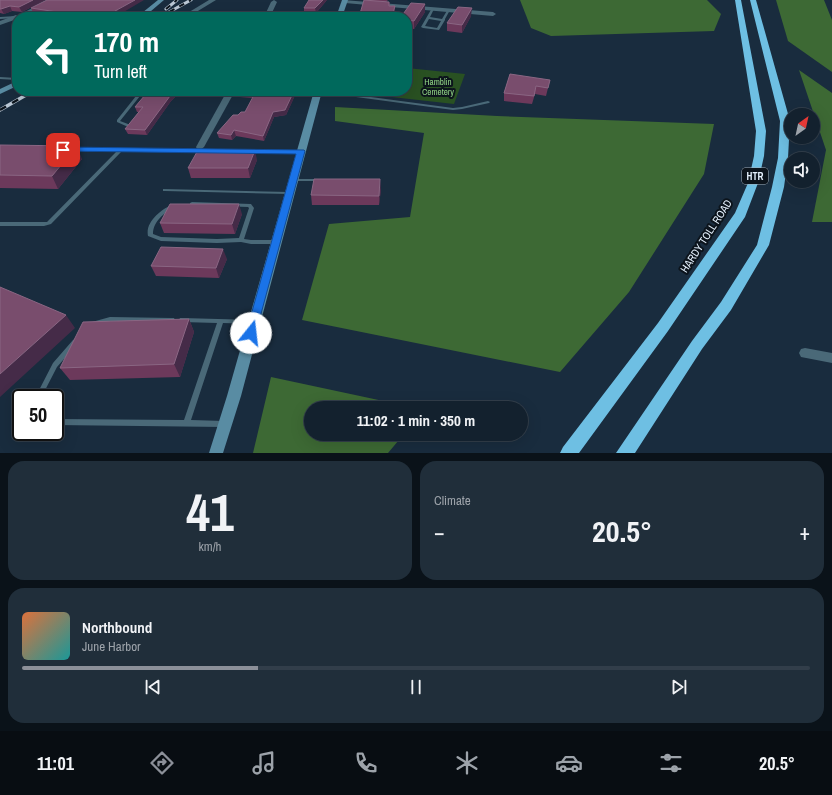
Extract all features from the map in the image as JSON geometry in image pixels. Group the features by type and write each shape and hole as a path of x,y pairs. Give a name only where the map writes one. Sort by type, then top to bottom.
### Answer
{"highway":[{"name":"HARDY TOLL ROAD","path":"569,453 663,327 741,214 753,183 759,156 761,131 738,0"},
{"name":"HTR","path":"625,453 697,345 726,306 763,245 778,187 783,158 785,121 753,0"}],"main road":[{"path":"146,12 161,0"},
{"path":"341,12 345,0"},
{"path":"0,92 12,86"},
{"path":"216,453 317,96"}],"street":[{"path":"28,12 52,0"},
{"path":"193,12 213,0"},
{"path":"345,0 492,14"},
{"path":"269,12 274,2"},
{"path":"0,23 12,19"},
{"path":"204,149 229,96"},
{"path":"804,353 832,358"}],"lane":[{"path":"433,9 423,27 438,29 449,10"},
{"path":"0,18 12,18"},
{"path":"428,18 444,20"},
{"path":"0,78 12,79"},
{"path":"126,125 118,121 138,96"},
{"path":"356,96 453,108 462,108 488,102"},
{"path":"67,150 119,151 204,149"},
{"path":"0,224 49,223 119,151"},
{"path":"247,151 301,151"},
{"path":"293,180 325,180"},
{"path":"165,190 289,193"},
{"path":"180,204 161,212 150,231 150,235 161,239 276,242"},
{"path":"186,204 247,204 251,206 252,213 241,240"},
{"path":"88,329 96,322 110,319 254,322"},
{"path":"187,423 221,321"},
{"path":"43,389 55,365 79,337"},
{"path":"64,422 225,424"}],"green space":[{"path":"520,0 707,0 721,14 714,31 551,36 531,28"},
{"path":"776,0 824,0 832,20 832,72 788,41"},
{"name":"Hamblin Cemetery","path":"412,69 465,74 454,104 383,96 412,96"},
{"path":"799,70 832,93 832,222 812,222 819,188 820,188 826,150 820,132 820,108 812,108"},
{"path":"335,107 497,116 714,124 704,174 629,292 560,372 302,320 329,224 410,217 424,133 335,121"},
{"path":"271,377 383,401 304,401 304,441 398,441 388,453 253,453"}],"building":[{"path":"0,0 33,0 19,7 10,6 0,9"},
{"path":"47,0 135,0 115,11 122,12 57,12 31,8"},
{"path":"309,0 323,0 315,8 304,8"},
{"path":"364,0 389,2 389,6 395,6 393,12 360,12"},
{"path":"411,3 425,4 414,21 412,21 412,12 405,12"},
{"path":"458,7 472,8 462,25 447,23"},
{"path":"510,74 550,80 548,88 536,86 534,96 504,93"},
{"path":"144,96 170,96 145,130 125,129 143,107 135,107"},
{"path":"253,96 292,96 285,110 273,112 263,136 234,130 231,135 217,133 233,115 238,115 241,112 245,112"},
{"path":"0,145 77,146 52,176 0,175"},
{"path":"198,150 255,150 248,168 188,168"},
{"path":"314,179 380,179 379,196 311,195"},
{"path":"170,204 239,204 232,224 160,223"},
{"path":"161,247 223,249 216,268 151,266"},
{"path":"0,287 66,315 0,374"},
{"path":"189,319 174,364 60,368 83,322"}],"railway":[{"path":"166,9 177,0"},
{"path":"169,12 191,0"},
{"path":"0,110 24,96"}],"route":[{"path":"63,150 301,151 251,333"}]}
